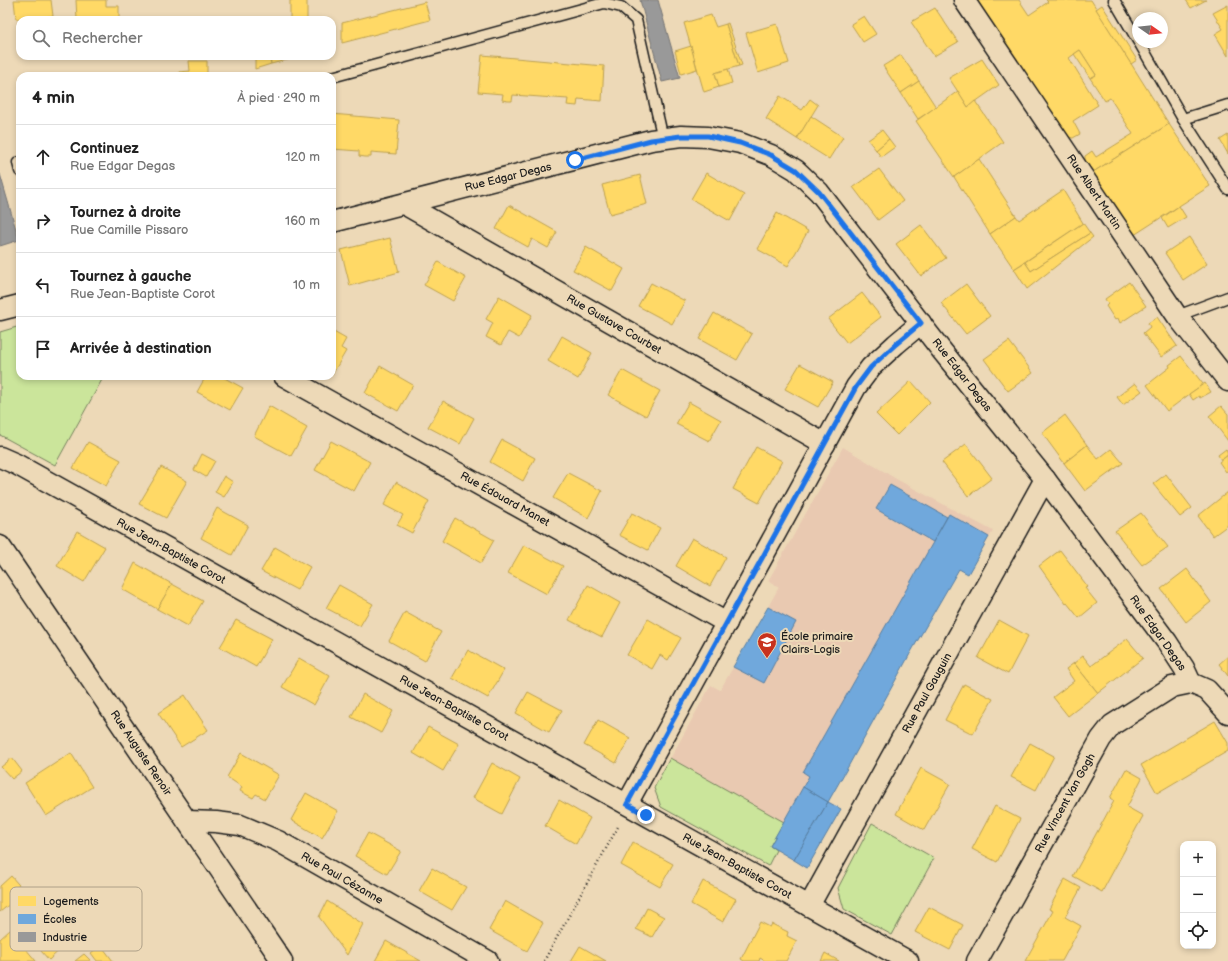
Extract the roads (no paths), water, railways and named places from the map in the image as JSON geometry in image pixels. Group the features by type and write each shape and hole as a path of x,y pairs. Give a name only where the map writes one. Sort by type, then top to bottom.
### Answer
{"street":[{"name":"Rue Albert Martin","path":"964,0 1177,316 1228,381"},
{"name":"Rue Edgar Degas","path":"336,221 651,140 681,136 708,136 740,143 771,155 796,170 819,192 1045,479 1167,642 1184,668 1191,683 1207,690 1228,713"},
{"name":"Rue Gustave Courbet","path":"404,204 825,444"},
{"path":"0,310 16,306"},
{"path":"627,804 856,387 871,367 921,323"},
{"name":"Rue Édouard Manet","path":"291,380 727,623"},
{"name":"Rue Jean-Baptiste Corot","path":"0,457 23,468 908,961"},
{"name":"Rue Paul Gauguin","path":"809,906 1045,479"},
{"name":"Rue Auguste Renoir","path":"0,546 282,961"},
{"name":"Rue Vincent Van Gogh","path":"977,961 1100,739 1112,725 1172,686 1191,683"},
{"name":"Rue Paul Cézanne","path":"187,822 216,822 240,825 278,841 488,961"}],"lane":[{"path":"1114,0 1132,31"},
{"path":"336,76 604,3 621,7 636,20 663,139"},
{"path":"1142,48 1183,119 1228,189"},
{"path":"1183,119 1228,105"},
{"path":"1177,316 1228,297"}],"place":[{"name":"École primaire Clairs-Logis","path":"767,659"}]}
